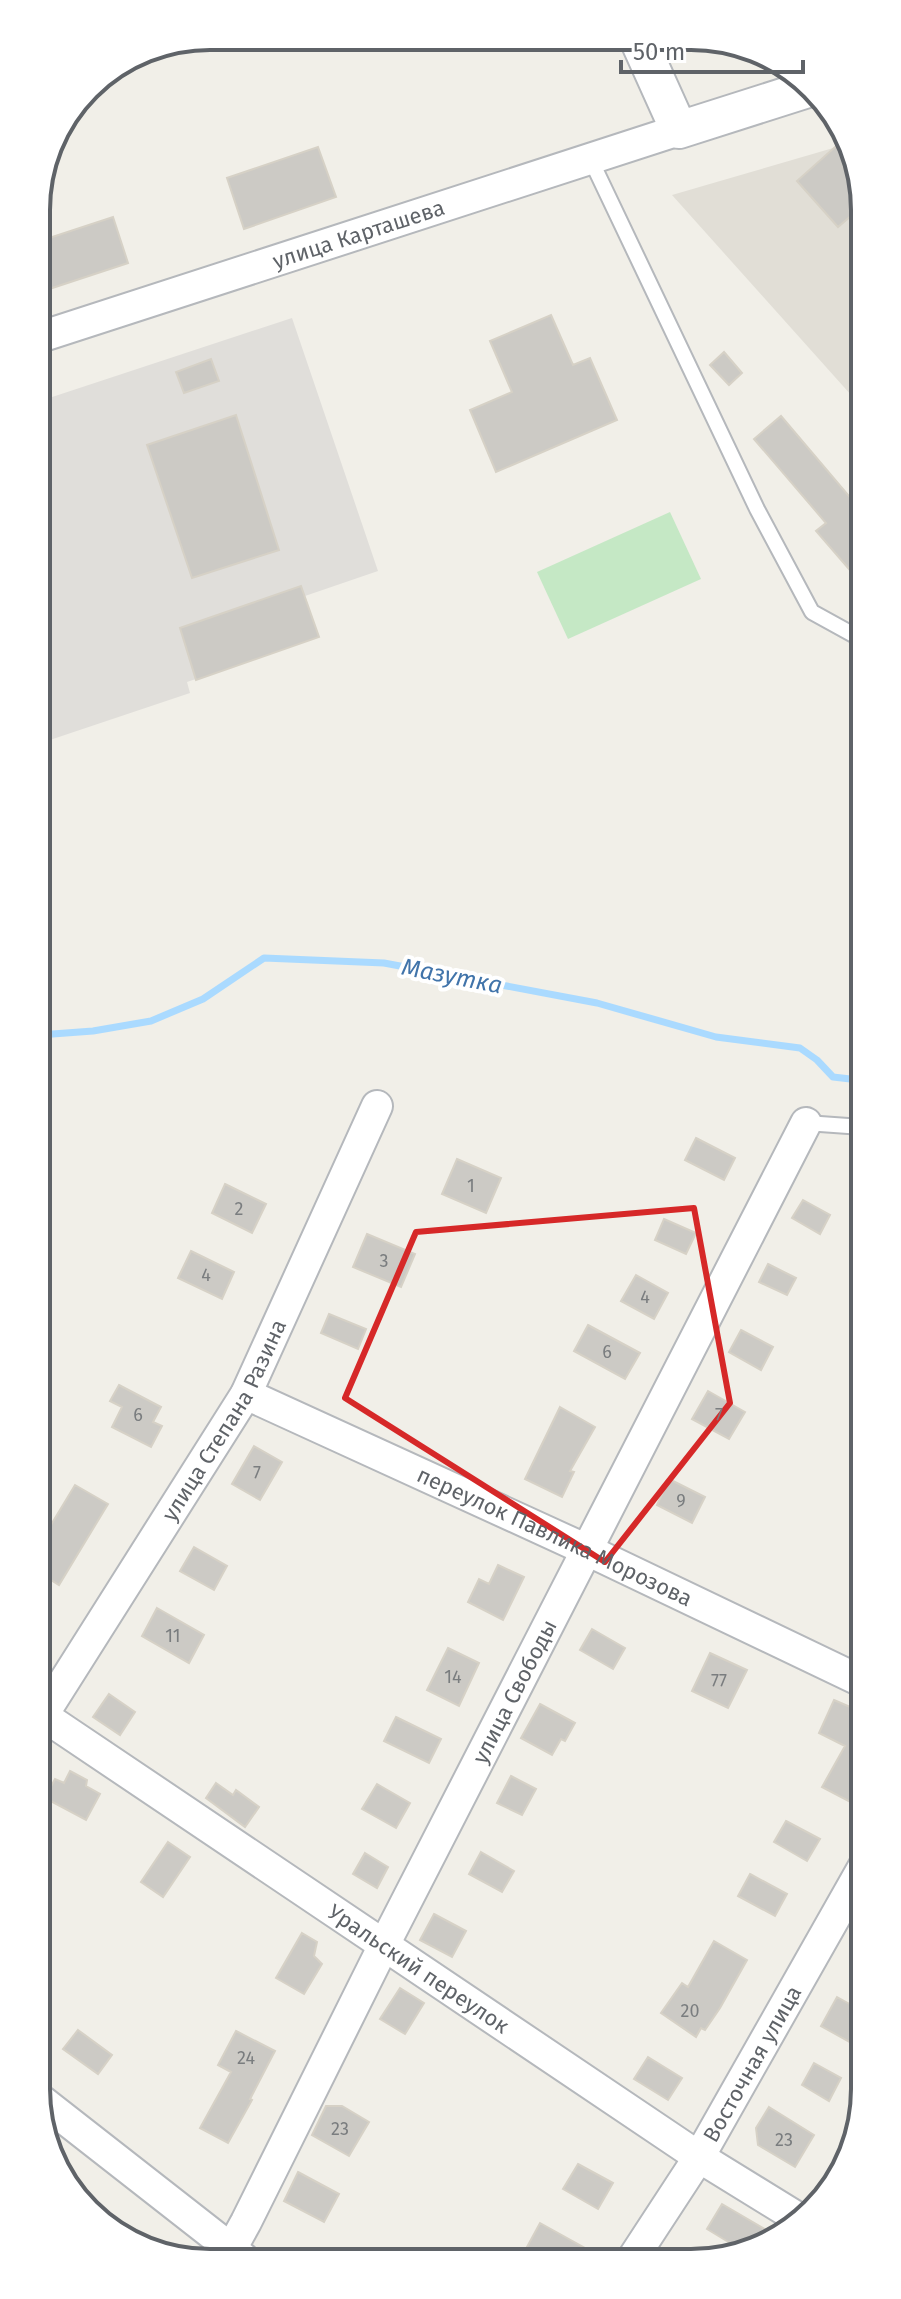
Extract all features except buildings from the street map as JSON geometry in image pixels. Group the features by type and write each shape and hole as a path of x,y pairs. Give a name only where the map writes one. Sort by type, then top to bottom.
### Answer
{"street":[{"path":"643,50 679,130"},
{"name":"улица Карташева","path":"50,334 798,92"},
{"name":"улица Степана Разина","path":"50,1702 246,1394 377,1106"},
{"name":"улица Свободы","path":"236,2249 246,2222 384,1945 806,1123"},
{"name":"переулок Павлика Морозова","path":"246,1394 587,1550 851,1676"},
{"name":"Уральский переулок","path":"50,1722 699,2157 791,2214"},
{"name":"Восточная улица","path":"639,2249 699,2157 851,1889"},
{"path":"51,2108 224,2249"}],"lane":[{"path":"590,158 757,509 812,612 851,633"},
{"path":"806,1123 851,1126"}],"highlighted area":[{"path":"694,1208 730,1403 605,1562 345,1398 416,1232"}],"shaded area":[{"path":"838,147 850,189 851,395 672,195"},
{"path":"292,318 378,571 305,596 319,637 187,682 190,693 50,740 50,398"}],"green space":[{"path":"670,512 701,579 568,639 537,572"}],"waterway":[{"name":"Мазутка","path":"50,1034 93,1031 151,1021 203,999 264,958 384,963 597,1003 716,1037 800,1048 833,1077 851,1079"}]}
